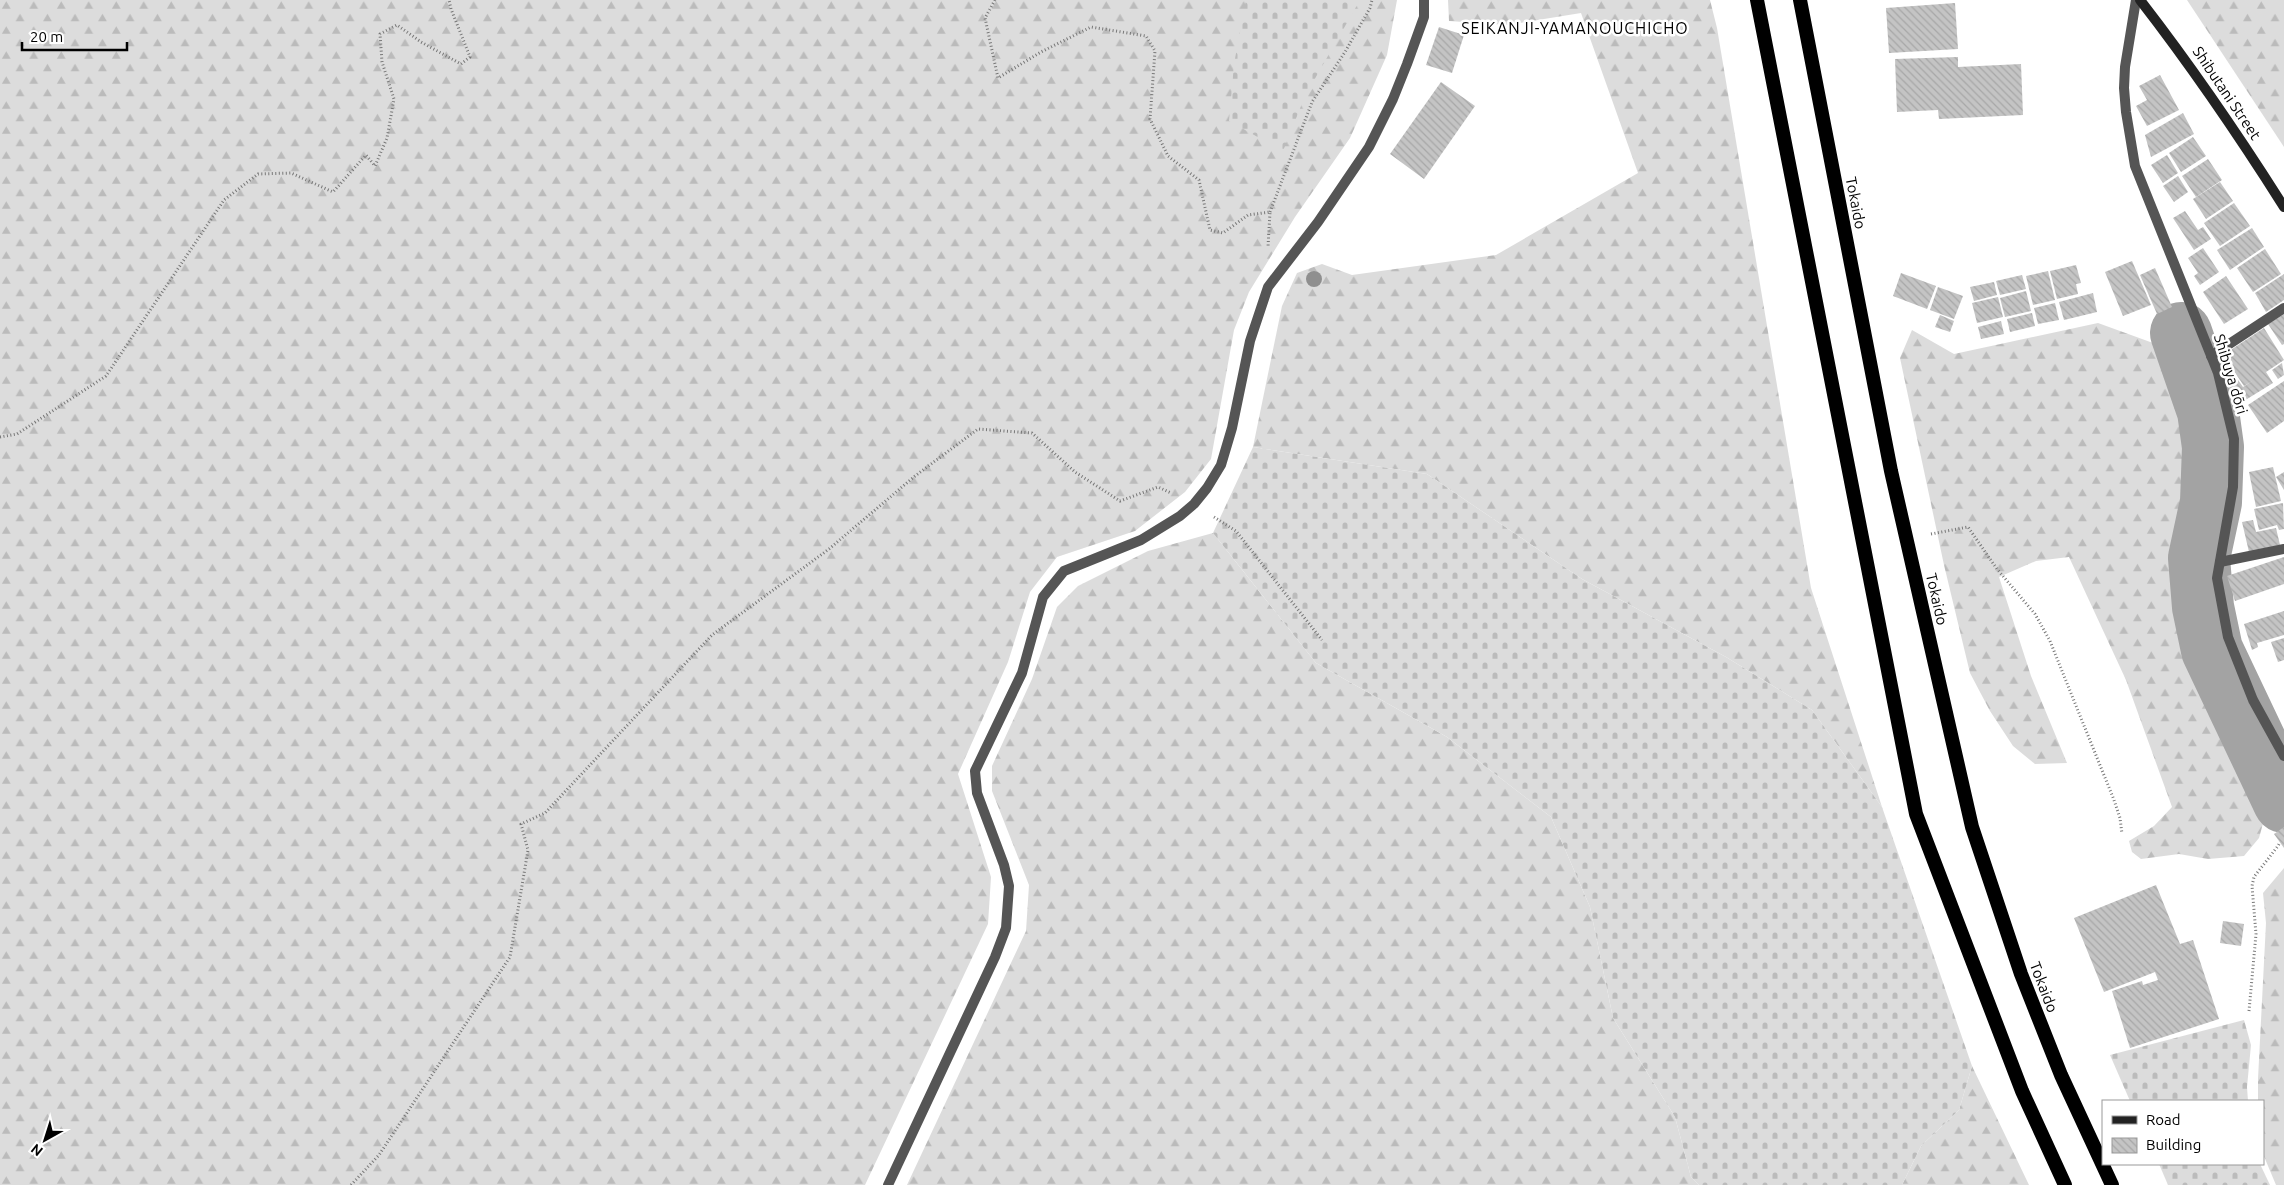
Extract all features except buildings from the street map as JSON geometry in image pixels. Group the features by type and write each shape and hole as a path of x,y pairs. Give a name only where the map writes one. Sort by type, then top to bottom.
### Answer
{"highway":[{"path":"1757,0 1916,814 2022,1091 2065,1185"},
{"name":"Tokaido","path":"1800,0 1891,471 1972,827 2021,974 2062,1075 2102,1163"},
{"name":"Tokaido","path":"2103,1165 2112,1185"}],"main road":[{"name":"Shibutani Street","path":"2138,0 2185,58 2284,207"}],"street":[{"path":"888,1185 996,956 1006,928 1009,886 1004,864 977,793 976,771 1022,674 1043,596 1064,572 1141,540 1194,504 1207,488 1221,465 1232,428 1250,342 1268,287 1318,222 1369,147 1393,99 1407,64 1424,17 1424,0"},
{"name":"Shibuya dōri","path":"2138,0 2125,67 2124,88 2135,166 2218,373 2234,439 2233,488 2217,578 2228,638 2253,700 2284,756"},
{"path":"2211,356 2284,308"},
{"path":"2220,562 2284,549"}],"path":[{"path":"0,437 17,434 106,376 224,200 244,184 258,174 291,173 333,192 366,155 375,166 387,138 394,99 382,62 380,34 396,25 421,42 461,64 470,57 451,9 450,0"},
{"path":"995,0 985,18 998,78 1041,52 1091,27 1146,36 1155,51 1150,119 1168,156 1199,180 1210,230 1223,234 1248,215 1270,212"},
{"path":"1269,226 1270,212 1312,102 1345,52 1370,8 1372,0"},
{"path":"351,1185 379,1155 510,957 528,850 520,824 544,812 712,635 829,549 915,476 978,429 1032,433 1075,472 1120,501 1158,487 1194,504 1236,531 1322,640"},
{"path":"1928,535 1968,527 1997,570 2035,614 2050,641 2114,800 2120,818 2122,834"},
{"path":"2249,1011 2256,934 2252,886 2254,877 2280,842"}],"green space":[{"path":"0,0 1397,0 1387,55 1350,138 1295,217 1249,292 1234,330 1211,459 1185,492 1135,531 1057,557 1030,592 1008,662 958,774 991,877 988,924 865,1185 0,1185"},
{"path":"1246,0 1360,0 1305,96 1283,151 1229,121 1234,64"},
{"path":"1448,0 1710,0 1717,28 1811,588 1882,807 1812,710 1726,657 1582,579 1427,474 1253,447 1282,306 1297,273 1322,264 1352,275 1496,255 1638,173 1581,13 1508,25 1449,21"},
{"path":"2187,0 2284,0 2284,147"},
{"path":"2098,323 2153,343 2173,356 2191,407 2200,453 2195,506 2178,556 2190,623 2227,722 2269,802 2259,838 2244,856 2208,859 2179,854 2141,859 2132,852 2129,841 2154,826 2172,807 2126,680 2069,557 2036,561 1999,577 2031,676 2067,763 2035,764 2013,746 1990,711 1970,673 1944,565 1900,358 1912,330 1954,354"},
{"path":"1253,447 1427,474 1582,579 1726,657 1812,710 1882,807 1972,1066 1959,1110 1921,1146 1902,1185 1699,1185 1691,1177 1675,1117 1613,1018 1590,907 1551,817 1447,737 1316,663 1213,533"},
{"path":"1213,533 1316,663 1447,737 1551,817 1590,907 1613,1018 1675,1117 1691,1177 1699,1185 907,1185 1026,931 1029,885 992,791 992,766 1032,679 1057,607 1078,586 1148,551"},
{"path":"2284,868 2284,1185 2276,1185 2264,1156 2264,1100 2258,1100 2266,923 2263,893"},
{"path":"2244,1020 2251,1045 2247,1087 2248,1100 2130,1100 2110,1055"},
{"path":"1972,1066 2029,1185 1902,1185 1921,1146 1959,1110"},
{"path":"2159,1165 2260,1165 2270,1185 2168,1185"}],"waterway":[{"path":"2181,333 2208,411 2213,447 2211,502 2199,558 2203,607 2212,650 2284,802"}],"district":[{"name":"SEIKANJI-YAMANOUCHICHO","path":"1575,28"}]}
